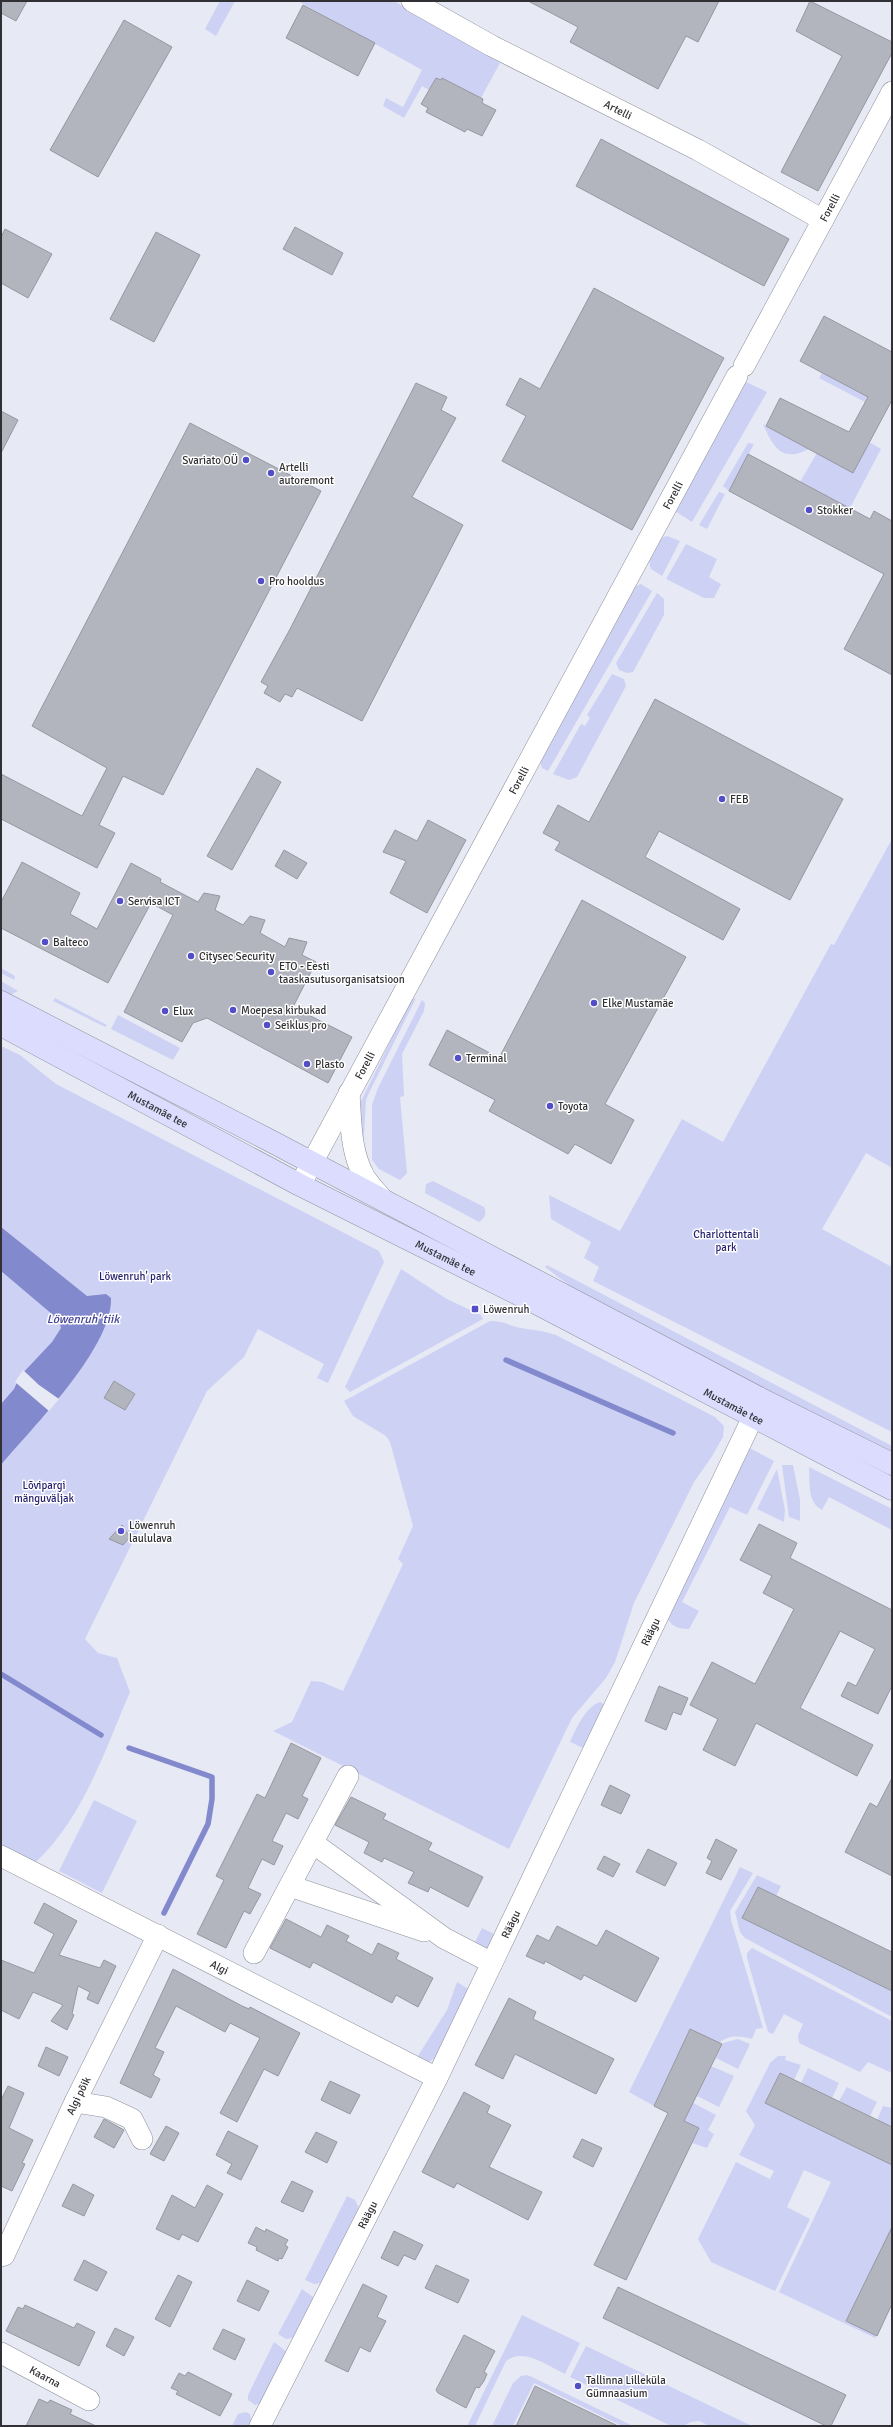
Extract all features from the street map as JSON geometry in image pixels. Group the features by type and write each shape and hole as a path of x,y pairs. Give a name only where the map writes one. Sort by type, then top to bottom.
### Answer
{"main road":[{"name":"Mustamäe tee","path":"1,1002 312,1163 761,1399 892,1464"},
{"name":"Mustamäe tee","path":"1,1025 300,1185 534,1302 892,1489"}],"street":[{"name":"Artelli","path":"412,1 492,46 698,150 823,220"},
{"name":"Forelli","path":"300,1185 892,92"},
{"path":"349,1093 352,1137 357,1158 364,1176 384,1201"},
{"name":"Räägu","path":"260,2426 437,2078 753,1417"},
{"path":"254,1953 348,1776"},
{"path":"312,1843 444,1938 492,1963"},
{"name":"Algi","path":"1,1856 437,2078"},
{"path":"290,1886 444,1938"},
{"name":"Algi põik","path":"1,2256 4,2255 75,2102 158,1935"},
{"path":"75,2102 106,2107 132,2119 142,2139"},
{"name":"Kaarna","path":"1,2353 90,2400"}],"green space":[{"path":"220,1 235,1 216,36 205,29"},
{"path":"298,1 394,1 500,63 481,98 442,78 441,80 436,78 429,90 422,86 404,118 383,106 386,98 403,107 422,70"},
{"path":"822,373 868,397 865,402 819,378"},
{"path":"746,382 767,392 692,522 675,511 740,385"},
{"path":"763,424 809,449 800,453 785,453 775,446"},
{"path":"869,442 881,449 850,508 800,482 817,453"},
{"path":"748,443 754,444 729,491 723,486"},
{"path":"719,492 725,494 707,529 699,525"},
{"path":"667,536 680,541 662,576 651,569 650,554 658,541"},
{"path":"686,544 717,559 709,577 721,584 714,598 704,598 666,579"},
{"path":"641,584 652,591 548,771 542,768 540,760 632,588"},
{"path":"657,593 664,599 664,615 633,672 627,673 619,670 616,663"},
{"path":"612,674 624,679 626,686 577,777 569,780 553,774 581,724 585,726 590,718 587,715"},
{"name":"Charlottentali park","path":"892,839 892,1168 866,1153 822,1229 892,1267 892,1432 593,1281 599,1267 584,1258 591,1242 551,1219 549,1195 620,1231 682,1119 723,1142 831,944 834,945"},
{"path":"1,968 15,976 14,980 1,973"},
{"path":"1,981 18,991 10,995 1,991"},
{"path":"55,998 107,1025 105,1027 53,1001"},
{"path":"416,998 366,1100 363,1153 360,1103 411,1000"},
{"path":"422,1000 425,1003 424,1011 402,1054 404,1096 400,1097 407,1173 400,1180 379,1169 372,1160 372,1105 378,1088"},
{"path":"118,1015 180,1048 173,1060 111,1029"},
{"name":"Löwenruh' park","path":"1,1046 20,1055 56,1084 379,1251 384,1262 328,1383 317,1378 324,1364 258,1329 244,1357 207,1391 85,1639 98,1653 117,1658 130,1692 102,1760 80,1804 53,1844 36,1862 25,1860 1,1848"},
{"path":"433,1181 484,1207 485,1214 483,1219 479,1222 425,1193 426,1184"},
{"path":"547,1265 892,1446 892,1451 746,1379 578,1292 545,1267"},
{"path":"401,1269 447,1299 481,1315 483,1319 350,1392 345,1387"},
{"path":"490,1321 556,1335 715,1417 724,1426 723,1437 711,1458 694,1482 634,1603 615,1662 606,1678 572,1718 509,1849 273,1731 292,1722 311,1681 322,1682 343,1691 403,1564 398,1559 413,1526 390,1442 386,1436 353,1416 344,1401"},
{"path":"746,1446 774,1461 747,1515 730,1507 682,1602 699,1611 689,1629 676,1627 667,1617"},
{"path":"782,1465 793,1465 800,1500 800,1521 789,1517"},
{"path":"809,1467 892,1509 892,1530 829,1497 822,1510 817,1507 810,1492"},
{"path":"777,1469 785,1510 784,1522 757,1509"},
{"path":"600,1702 605,1705 586,1747 583,1748 570,1742 585,1713"},
{"path":"94,1800 137,1821 102,1893 59,1871"},
{"path":"740,1867 753,1873 730,1911 731,1920 763,2028 756,2029 752,2039 731,2037 719,2043 690,2029 654,2106 629,2092"},
{"path":"757,1875 781,1886 776,1896 758,1887 742,1918 892,1991 892,2017 745,1938 740,1932 735,1912"},
{"path":"482,1928 494,1934 489,1950 473,1946"},
{"path":"752,1948 892,2021 892,2073 868,2062 860,2072 799,2043 798,2035 803,2024 784,2014 773,2034 768,2032 747,1958 747,1953"},
{"path":"457,1982 470,1990 435,2058 429,2062 416,2059 447,2010"},
{"path":"738,2039 750,2044 738,2069 716,2058 723,2043"},
{"path":"778,2056 786,2056 785,2060 801,2065 794,2080 780,2073 766,2103 892,2165 892,2227 875,2338 779,2292 831,2182 804,2170 787,2207 810,2219 775,2291 711,2262 698,2239 736,2162 770,2179 774,2171 739,2155 755,2125 746,2111 770,2063"},
{"path":"711,2066 734,2076 719,2107 697,2096"},
{"path":"808,2068 839,2083 832,2098 801,2083"},
{"path":"847,2087 877,2102 870,2116 839,2101"},
{"path":"693,2103 716,2115 708,2130 714,2134 707,2148 692,2143 699,2129 684,2121"},
{"path":"883,2106 892,2108 892,2127 877,2120"},
{"path":"347,2196 355,2200 359,2208 322,2283 314,2284 305,2280"},
{"path":"302,2289 313,2297 313,2304 295,2337 286,2339 278,2334"},
{"path":"522,2315 580,2343 565,2374 536,2359 520,2356 513,2357 506,2361 475,2426 467,2426"},
{"path":"274,2342 287,2352 261,2403 255,2405 248,2400 248,2395"},
{"path":"586,2346 752,2426 710,2426 699,2421 691,2422 683,2426 671,2426 570,2377"},
{"path":"527,2375 633,2426 622,2426 534,2383 513,2426 492,2426 513,2383 521,2376"},
{"path":"246,2412 250,2414 252,2426 232,2426 238,2414"}],"water":[{"name":"Löwenruh' tiik","path":"1,1227 87,1296 106,1294 111,1298 108,1318 99,1339 86,1362 69,1386 1,1465 1,1404 14,1389 20,1376 52,1342 61,1328 59,1320 1,1271"}],"pier":[{"path":"23,1370 39,1385 59,1399 49,1411 15,1382"}],"building":[{"path":"1,1 27,1 16,21 1,13"},
{"path":"528,1 719,1 698,42 686,36 658,89 570,42 578,27"},
{"path":"810,1 892,42 892,53 818,191 781,172 842,56 796,31"},
{"path":"303,5 375,43 358,76 286,38"},
{"path":"124,20 172,47 98,177 50,150"},
{"path":"436,78 441,80 442,78 483,99 482,103 496,110 482,136 467,129 465,132 426,112 428,108 421,104"},
{"path":"601,139 789,239 764,286 576,186"},
{"path":"295,227 343,253 332,275 283,249"},
{"path":"5,229 52,254 28,298 1,283 1,237"},
{"path":"156,232 200,255 154,342 110,319"},
{"path":"594,288 724,358 632,530 502,461 526,416 506,405 520,378 540,389"},
{"path":"824,316 892,352 892,400 853,473 766,426 780,398 849,432 868,397 800,361"},
{"path":"416,383 447,397 441,410 456,418 412,497 463,525 362,721 297,688 292,697 285,694 280,702 264,693 268,686 261,682 289,631"},
{"path":"1,411 18,420 1,453"},
{"path":"190,423 321,491 163,795 123,776 99,825 115,833 97,868 1,819 1,774 82,816 107,768 32,726"},
{"name":"Stokker","path":"748,454 870,519 874,511 892,521 892,675 844,649 884,574 729,491"},
{"name":"FEB","path":"655,699 843,799 790,900 659,831 645,857 740,909 723,940 555,850 560,842 543,833 558,805 589,822"},
{"path":"257,768 281,782 232,870 207,856"},
{"path":"428,820 466,840 427,913 390,893 406,861 383,852 395,830 417,841"},
{"path":"284,850 307,863 297,879 275,866"},
{"path":"22,862 80,893 70,914 97,929 131,863 161,879 160,882 198,902 204,893 220,896 215,910 243,925 250,916 265,920 260,933 285,947 289,938 307,942 302,955 316,962 293,1007 352,1037 328,1083 207,1018 193,1023 182,1042 124,1012 173,915 151,903 108,983 1,928 1,902"},
{"name":"Elke Mustamäe","path":"582,900 686,957 605,1104 634,1120 611,1164 575,1144 568,1154 489,1111 495,1100 429,1065 447,1030 499,1058"},
{"path":"114,1381 135,1394 125,1410 104,1398"},
{"path":"759,1524 797,1543 790,1558 892,1610 892,1686 878,1714 841,1696 848,1682 856,1686 875,1649 840,1631 800,1708 873,1745 857,1776 756,1723 735,1766 703,1750 718,1719 690,1705 712,1662 755,1684 794,1609 763,1593 772,1576 740,1560"},
{"name":"Löwenruh laululava","path":"122,1525 130,1537 123,1545 109,1539"},
{"path":"659,1686 688,1698 681,1715 673,1712 666,1730 645,1721"},
{"path":"291,1743 321,1758 302,1796 308,1799 298,1819 286,1813 272,1841 283,1846 274,1865 262,1859 248,1888 261,1894 250,1914 244,1911 226,1948 197,1934 224,1880 216,1876 257,1794 265,1798"},
{"path":"892,1778 892,1876 845,1852 870,1803 877,1807"},
{"path":"610,1785 630,1795 621,1814 601,1805"},
{"path":"351,1797 386,1814 383,1819 432,1843 428,1850 483,1877 468,1907 430,1887 428,1892 408,1883 414,1872 384,1858 382,1862 364,1853 369,1842 335,1825"},
{"path":"716,1839 737,1850 721,1880 706,1873 712,1861 707,1858"},
{"path":"648,1849 677,1863 665,1886 636,1872"},
{"path":"604,1856 620,1864 613,1877 597,1869"},
{"path":"758,1887 892,1952 892,1991 742,1918"},
{"path":"44,1903 77,1921 59,1955 100,1968 104,1960 116,1966 98,2004 87,1999 90,1992 78,1986 72,2014 74,2015 67,2030 51,2021 63,2005 33,1992 19,2019 1,2010 1,1960 34,1973 54,1934 34,1923"},
{"path":"286,1919 321,1937 327,1925 349,1936 346,1941 372,1955 378,1943 399,1953 396,1959 433,1978 418,2007 396,1995 392,2003 313,1962 310,1968 270,1948"},
{"path":"557,1926 597,1946 606,1930 659,1958 636,2002 584,1975 581,1980 545,1961 544,1964 526,1956 537,1935 549,1941"},
{"path":"173,1969 242,2006 249,2009 250,2007 300,2033 278,2076 264,2069 237,2122 220,2113 260,2038 230,2023 225,2032 176,2006 155,2048 164,2052 153,2075 160,2079 151,2098 120,2083"},
{"path":"509,1998 536,2012 533,2019 614,2059 596,2094 515,2054 503,2079 475,2065"},
{"path":"690,2029 722,2044 684,2121 699,2128 626,2280 594,2265 668,2113 654,2106"},
{"path":"46,2047 68,2057 59,2076 38,2066"},
{"path":"780,2073 892,2127 892,2165 765,2103"},
{"path":"330,2081 360,2095 350,2114 321,2100"},
{"path":"8,2086 24,2093 9,2128 33,2140 22,2163 25,2164 12,2191 1,2186 1,2100"},
{"path":"464,2092 490,2106 487,2113 511,2125 489,2167 542,2192 528,2220 457,2183 454,2188 422,2172"},
{"path":"104,2119 124,2130 114,2148 94,2137"},
{"path":"166,2126 179,2133 164,2161 150,2154"},
{"path":"228,2131 258,2146 241,2180 227,2173 232,2164 216,2155"},
{"path":"316,2132 337,2142 327,2163 305,2152"},
{"path":"582,2139 602,2148 593,2167 573,2157"},
{"path":"292,2181 313,2191 303,2212 281,2202"},
{"path":"73,2184 94,2195 84,2216 62,2206"},
{"path":"207,2185 223,2194 198,2242 182,2234 179,2240 156,2229 172,2195 195,2208"},
{"path":"256,2227 265,2232 266,2229 288,2240 285,2245 288,2247 282,2259 279,2258 278,2261 256,2250 257,2247 248,2243"},
{"path":"892,2227 892,2304 877,2336 846,2321"},
{"path":"394,2231 423,2245 415,2260 404,2255 398,2266 381,2258"},
{"path":"84,2260 107,2272 97,2291 74,2280"},
{"path":"436,2265 469,2280 458,2303 425,2288"},
{"path":"178,2275 192,2282 170,2327 155,2319"},
{"path":"247,2280 269,2291 259,2311 237,2301"},
{"path":"363,2284 387,2296 377,2317 386,2321 370,2352 360,2347 348,2372 325,2361"},
{"path":"618,2287 846,2395 831,2426 826,2426 603,2318"},
{"path":"25,2305 74,2328 77,2323 95,2332 79,2366 6,2331 18,2307 23,2309"},
{"path":"115,2328 134,2337 124,2356 106,2346"},
{"path":"223,2329 245,2339 235,2360 213,2349"},
{"path":"464,2335 495,2351 484,2372 487,2374 484,2381 479,2388 476,2387 466,2408 438,2393 436,2390"},
{"path":"188,2372 232,2394 220,2416 176,2394 178,2391 171,2388 179,2373 185,2376"},
{"path":"535,2386 618,2426 516,2426"},
{"path":"39,2399 48,2403 50,2400 72,2410 70,2414 96,2426 26,2426"}],"waterway":[{"path":"506,1360 673,1433"},
{"path":"1,1674 101,1735"},
{"path":"129,1748 212,1777 212,1799 208,1824 164,1913"}],"place":[{"name":"Svariato OÜ","path":"246,460"},
{"name":"Artelli autoremont","path":"271,473"},
{"name":"Stokker","path":"809,510"},
{"name":"Pro hooldus","path":"261,581"},
{"name":"FEB","path":"722,799"},
{"name":"Servisa ICT","path":"120,901"},
{"name":"Balteco","path":"45,942"},
{"name":"Citysec Security","path":"191,956"},
{"name":"ETO - Eesti taaskasutusorganisatsioon","path":"271,972"},
{"name":"Elke Mustamäe","path":"594,1003"},
{"name":"Moepesa kirbukad","path":"233,1010"},
{"name":"Elux","path":"165,1011"},
{"name":"Seiklus pro","path":"267,1025"},
{"name":"Terminal","path":"458,1058"},
{"name":"Plasto","path":"307,1064"},
{"name":"Toyota","path":"550,1106"},
{"name":"Löwenruh","path":"475,1309"},
{"name":"Löwenruh laululava","path":"121,1531"},
{"name":"Tallinna Lilleküla Gümnaasium","path":"578,2386"}],"park label":[{"name":"Lõvipargi mänguväljak","path":"44,1491"}]}
